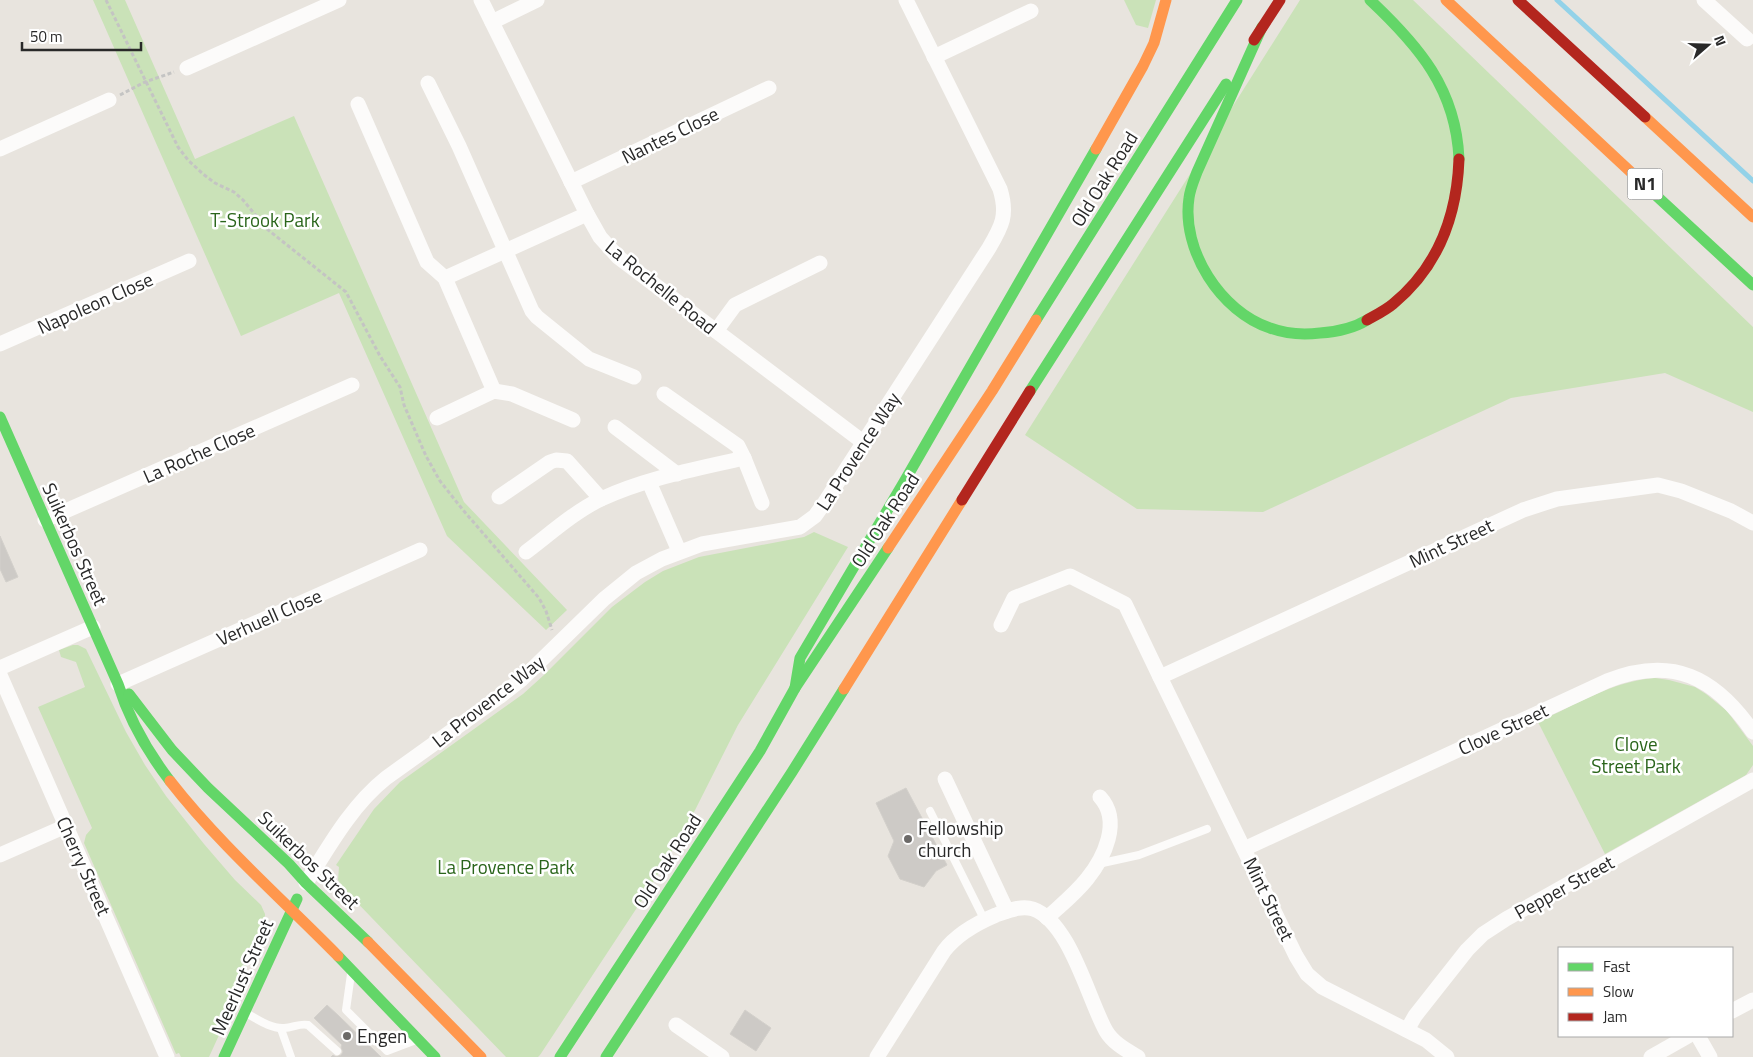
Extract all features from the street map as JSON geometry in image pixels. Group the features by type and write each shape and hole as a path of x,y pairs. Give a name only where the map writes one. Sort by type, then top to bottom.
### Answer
{"main road":[{"path":"795,688 800,658 904,482 1143,66 1154,43 1166,0"},
{"name":"Old Oak Road","path":"560,1057 760,750 795,688 992,391 1237,0"},
{"path":"606,1057 792,772 1031,388 1280,0"},
{"path":"1262,28 1197,172 1190,197 1188,220 1191,238 1198,261 1209,280 1224,299 1242,314 1271,329 1286,334 1308,336 1327,334 1374,317 1405,293 1416,281 1437,252 1450,221 1456,193 1459,157 1454,122 1448,101 1438,79 1421,52 1396,24 1370,0"},
{"name":"N1","path":"1446,0 1753,285"},
{"name":"N1","path":"1518,0 1753,217"},
{"path":"1538,84 1536,92 1539,99 1617,175"},
{"name":"Suikerbos Street","path":"0,418 118,684 123,702 149,751 174,785 226,848 352,970 435,1057"},
{"name":"Suikerbos Street","path":"118,684 132,696 180,760 341,915 481,1057"},
{"name":"Meerlust Street","path":"224,1057 291,911 306,883"}],"street":[{"path":"187,68 340,0"},
{"name":"La Rochelle Road","path":"481,0 586,214 603,241 618,257 863,442"},
{"path":"492,22 537,0"},
{"name":"La Provence Way","path":"306,883 347,821 370,791 522,679 624,581 651,564 679,551 716,541 792,529 805,525 816,516 990,248 1004,218 1004,207 1000,189 906,0"},
{"path":"1704,0 1747,39"},
{"path":"934,57 1031,11"},
{"path":"428,83 459,146 535,314 589,359 634,377"},
{"name":"Nantes Close","path":"571,182 769,88"},
{"path":"0,149 108,100"},
{"path":"358,104 427,262 445,278 494,392"},
{"path":"445,278 586,214"},
{"name":"Napoleon Close","path":"0,344 189,261"},
{"path":"716,330 735,305 820,263"},
{"name":"La Roche Close","path":"45,520 352,385"},
{"path":"437,418 494,392 512,394 573,420"},
{"path":"664,394 734,442 744,458 762,503"},
{"path":"615,427 678,474"},
{"path":"526,552 577,514 601,499 649,482 744,458"},
{"path":"499,497 550,462 556,460 567,461 601,499"},
{"path":"649,482 679,551"},
{"name":"Mint Street","path":"1160,677 1523,510 1557,499 1658,485 1681,491 1731,511 1753,523"},
{"name":"Verhuell Close","path":"118,684 420,550"},
{"name":"Mint Street","path":"1001,625 1014,598 1070,576 1125,604 1296,956 1307,974 1322,987 1426,1040 1447,1057"},
{"path":"0,668 92,627"},
{"name":"Clove Street","path":"1244,849 1598,686 1628,674 1657,670 1682,673 1694,677 1727,699 1753,732"},
{"name":"Cherry Street","path":"0,675 167,1057"},
{"path":"945,779 1007,911"},
{"name":"Pepper Street","path":"1407,1030 1467,950 1483,934 1506,919 1753,780"},
{"path":"1047,918 1081,886 1098,864 1106,846 1111,828 1107,807 1100,797"},
{"path":"0,855 66,826"},
{"path":"877,1057 948,946 969,929 985,921 1007,911 1026,908 1033,909 1047,918 1063,937 1106,1030 1119,1045 1138,1057"},
{"path":"1733,1011 1753,1000"},
{"path":"676,1025 722,1057"},
{"path":"1651,1057 1686,1037"},
{"path":"1699,1037 1710,1057"}],"lane":[{"path":"930,811 985,921"},
{"path":"1098,864 1139,855 1207,828"},
{"path":"340,1016 346,1010 352,970"},
{"path":"346,1010 384,1054 418,1039"},
{"path":"245,1012 275,1028 281,1029 303,1024 308,1025 324,1033 336,1051"},
{"path":"281,1029 291,1057"}],"path":[{"path":"106,0 178,147 188,160 215,183 234,192 267,229 346,292 380,356 400,387 404,405 426,456 440,481 539,598 546,611 550,627 560,642"},
{"path":"108,100 145,82 187,68"}],"green space":[{"name":"T-Strook Park","path":"93,0 125,0 195,159 294,116 464,502 567,610 546,630 447,536 339,293 241,336"},
{"path":"1124,0 1156,0 1148,28 1136,25"},
{"path":"1300,0 1413,0 1753,327 1753,412 1665,373 1511,398 1263,512 1137,509 1025,435"},
{"name":"La Provence Park","path":"814,532 848,547 738,725 687,826 644,897 540,1055 538,1057 506,1057 343,888 338,880 339,867 336,865 374,809 400,782 523,694 612,607 645,582 663,571 699,557 804,537"},
{"path":"73,645 86,649 126,732 166,796 235,880 261,905 265,914 265,924 238,984 209,1057 181,1057 179,1053 176,1054 84,843 86,835 92,828 38,707 85,687 76,662 61,657 59,650"},
{"name":"Clove Street Park","path":"1655,678 1695,687 1727,711 1753,746 1753,765 1746,775 1605,854 1538,722 1609,689 1639,680"}],"building":[{"path":"0,536 18,577 6,582 0,569"},
{"name":"Fellowship church","path":"906,788 947,865 936,871 924,887 900,879 888,856 894,841 876,803"},
{"path":"327,1005 381,1057 336,1057 343,1052 342,1045 314,1018"},
{"path":"745,1010 771,1028 756,1051 730,1034"}],"waterway":[{"path":"1557,0 1753,181"}],"traffic: fast":[{"path":"1036,320 1237,0"},
{"path":"1370,0 1404,34 1432,70 1451,111 1459,159"},
{"path":"1262,27 1190,191 1188,218 1191,238 1198,258 1221,294 1252,320 1270,328 1288,333 1314,334 1344,329 1367,320"},
{"path":"1030,391 1226,84"},
{"path":"795,688 800,658 1096,149"},
{"path":"1649,189 1753,285"},
{"path":"0,417 133,722 146,746 170,781"},
{"path":"560,1057 760,751 795,688 888,548"},
{"path":"606,1057 844,689"},
{"path":"129,694 172,750 208,788 368,942"},
{"path":"224,1057 297,899"},
{"path":"338,956 435,1057"}],"traffic: slow":[{"path":"1096,149 1154,43 1166,0"},
{"path":"1446,0 1649,189"},
{"path":"1645,117 1753,217"},
{"path":"888,548 992,391 1036,320"},
{"path":"844,689 962,500"},
{"path":"170,781 189,805 230,849 338,956"},
{"path":"368,942 481,1057"}],"traffic: jam":[{"path":"1254,40 1280,0"},
{"path":"1518,0 1645,117"},
{"path":"1367,320 1390,306 1409,289 1433,257 1449,220 1454,200 1459,159"},
{"path":"962,500 1030,391"}],"place":[{"name":"Fellowship church","path":"908,839"},
{"name":"Engen","path":"347,1036"}]}
